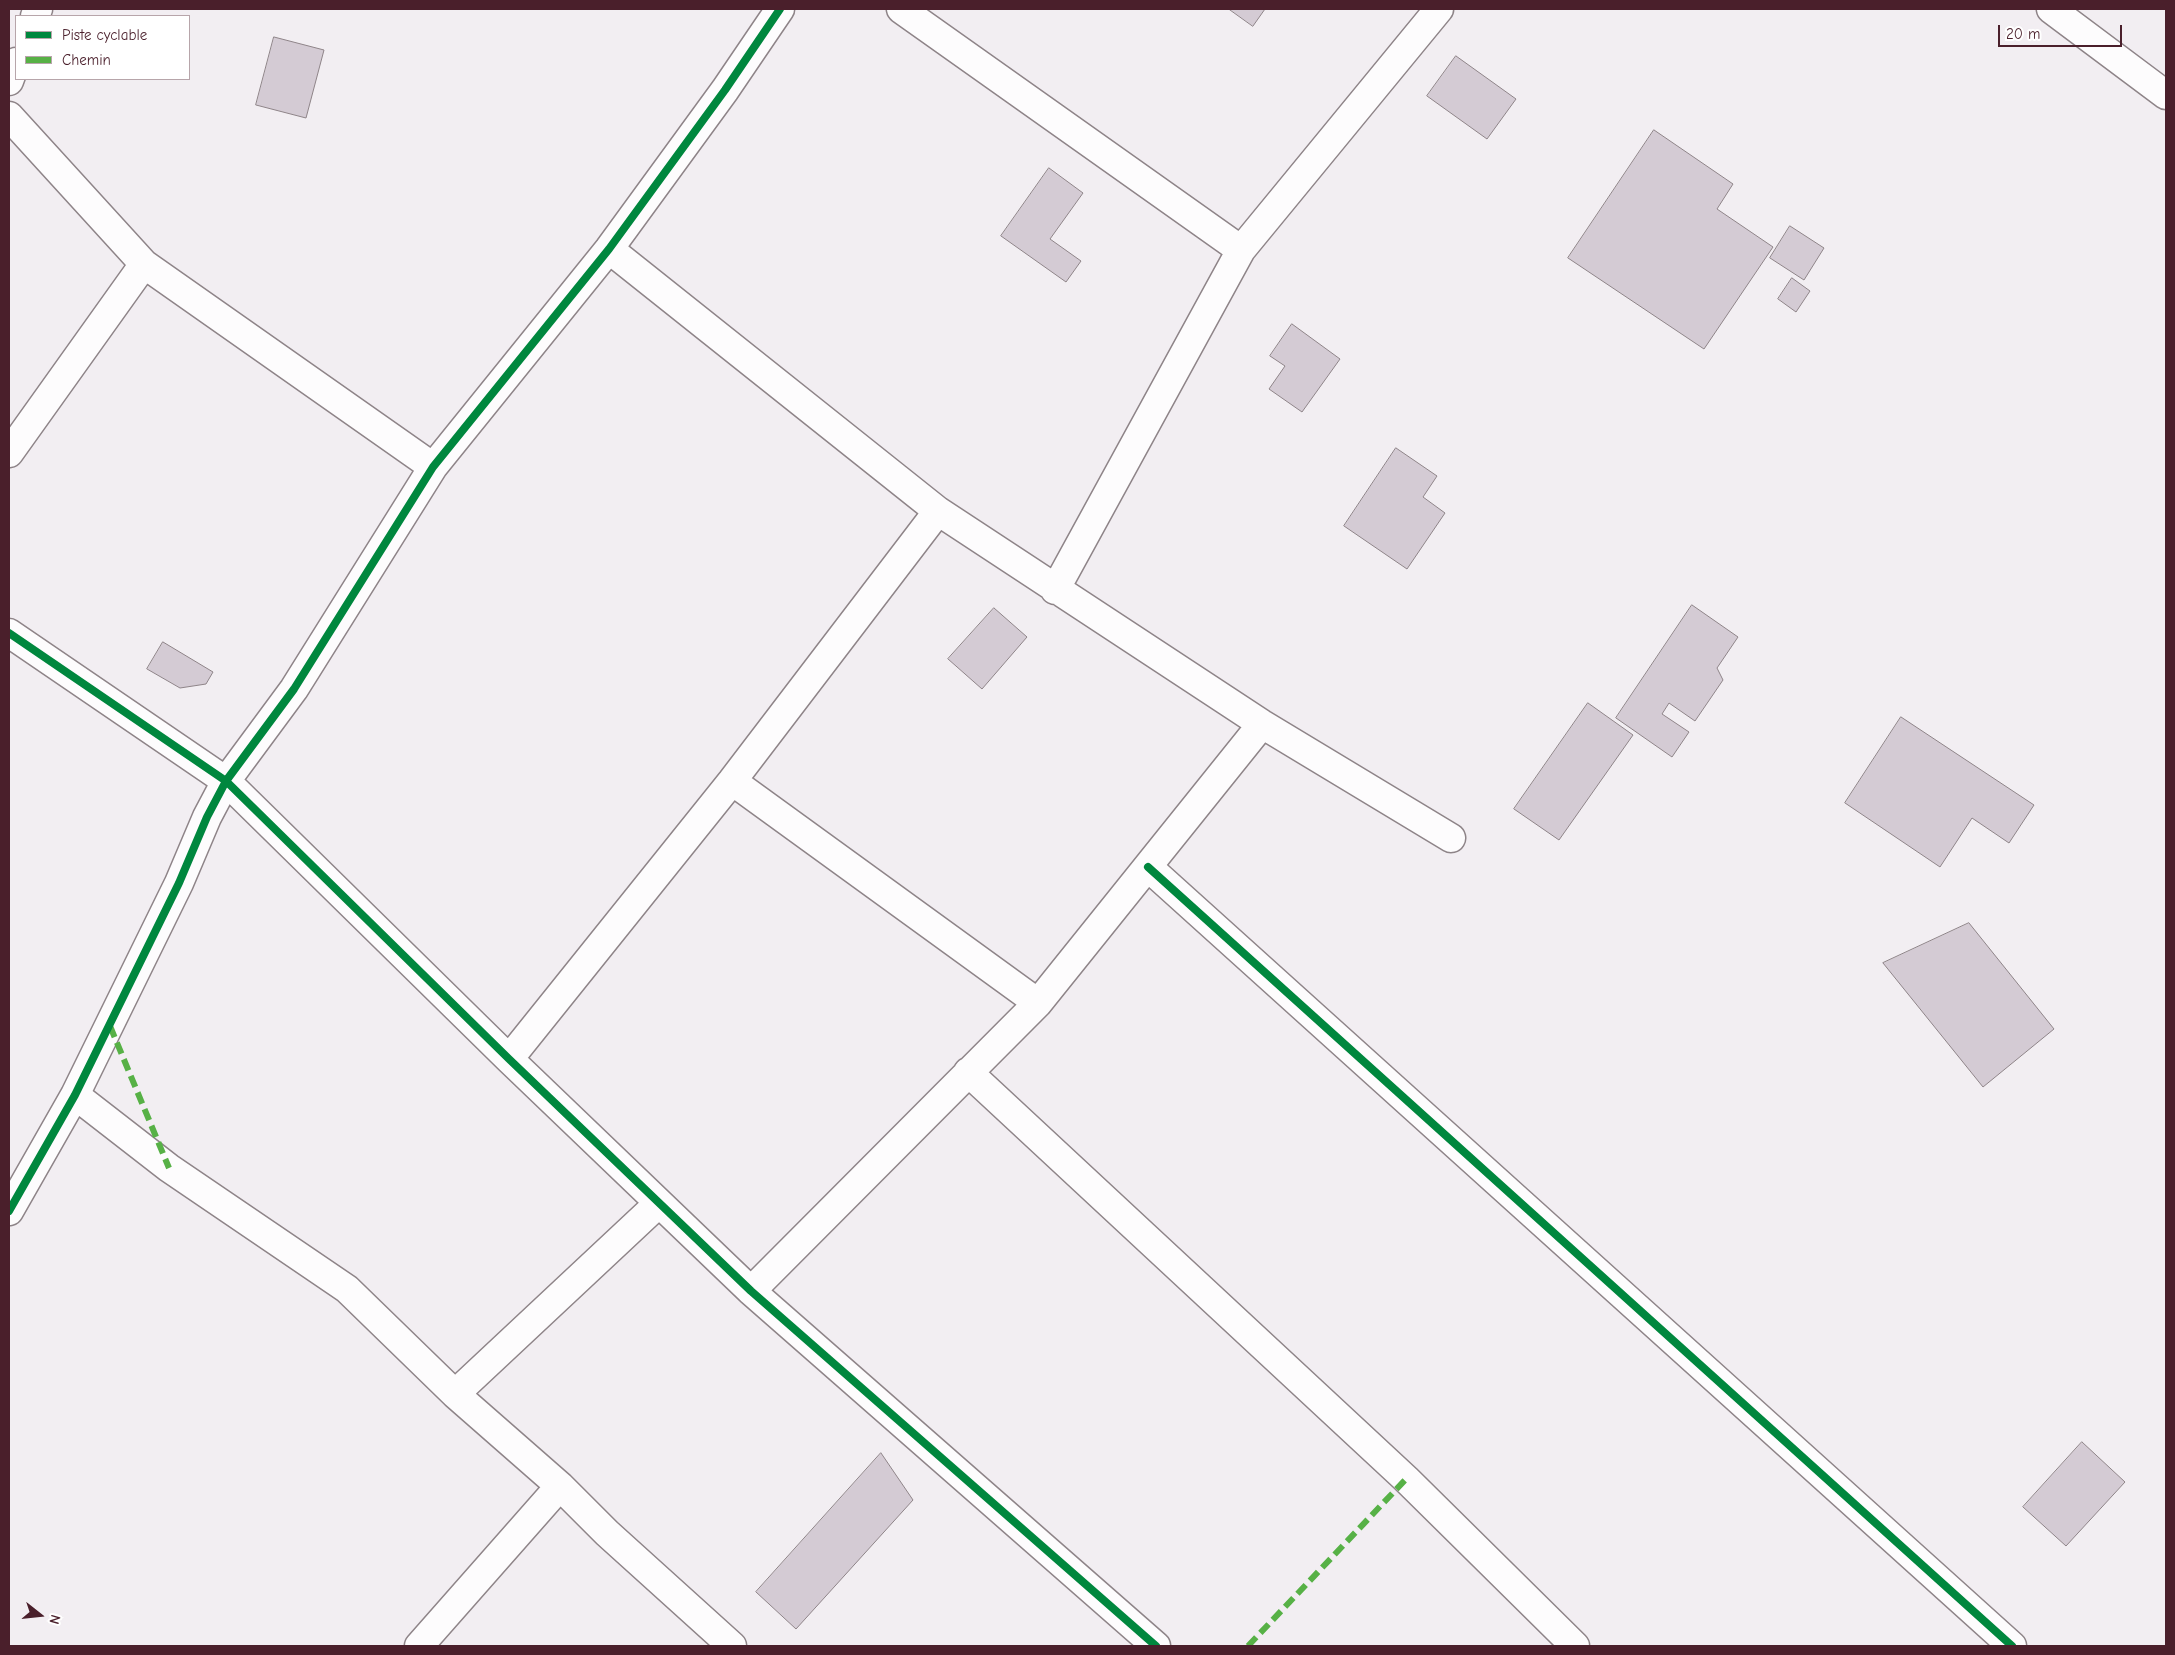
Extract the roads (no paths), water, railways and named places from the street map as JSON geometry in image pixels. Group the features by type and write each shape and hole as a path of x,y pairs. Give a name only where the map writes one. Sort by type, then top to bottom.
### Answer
{"street":[{"path":"9,1211 75,1095 179,883 207,817 226,781 294,689 433,467 609,249 725,90 780,9"},
{"path":"900,9 1241,250"},
{"path":"1056,590 1241,250 1439,9"},
{"path":"2051,9 2166,95"},
{"path":"9,81 15,65"},
{"path":"9,116 144,264 433,467"},
{"path":"609,249 938,511 1262,724 1451,838"},
{"path":"9,453 144,264"},
{"path":"509,1059 732,781 938,511"},
{"path":"9,633 226,781 658,1204 751,1291 1156,1646"},
{"path":"751,1291 1038,1004 1262,724"},
{"path":"732,781 1038,1004"},
{"path":"1148,868 2012,1646"},
{"path":"968,1072 1406,1479 1575,1646"},
{"path":"75,1095 168,1168 347,1289 455,1394 560,1486 607,1533 731,1646"},
{"path":"455,1394 658,1204"},
{"path":"419,1646 560,1486"}]}
